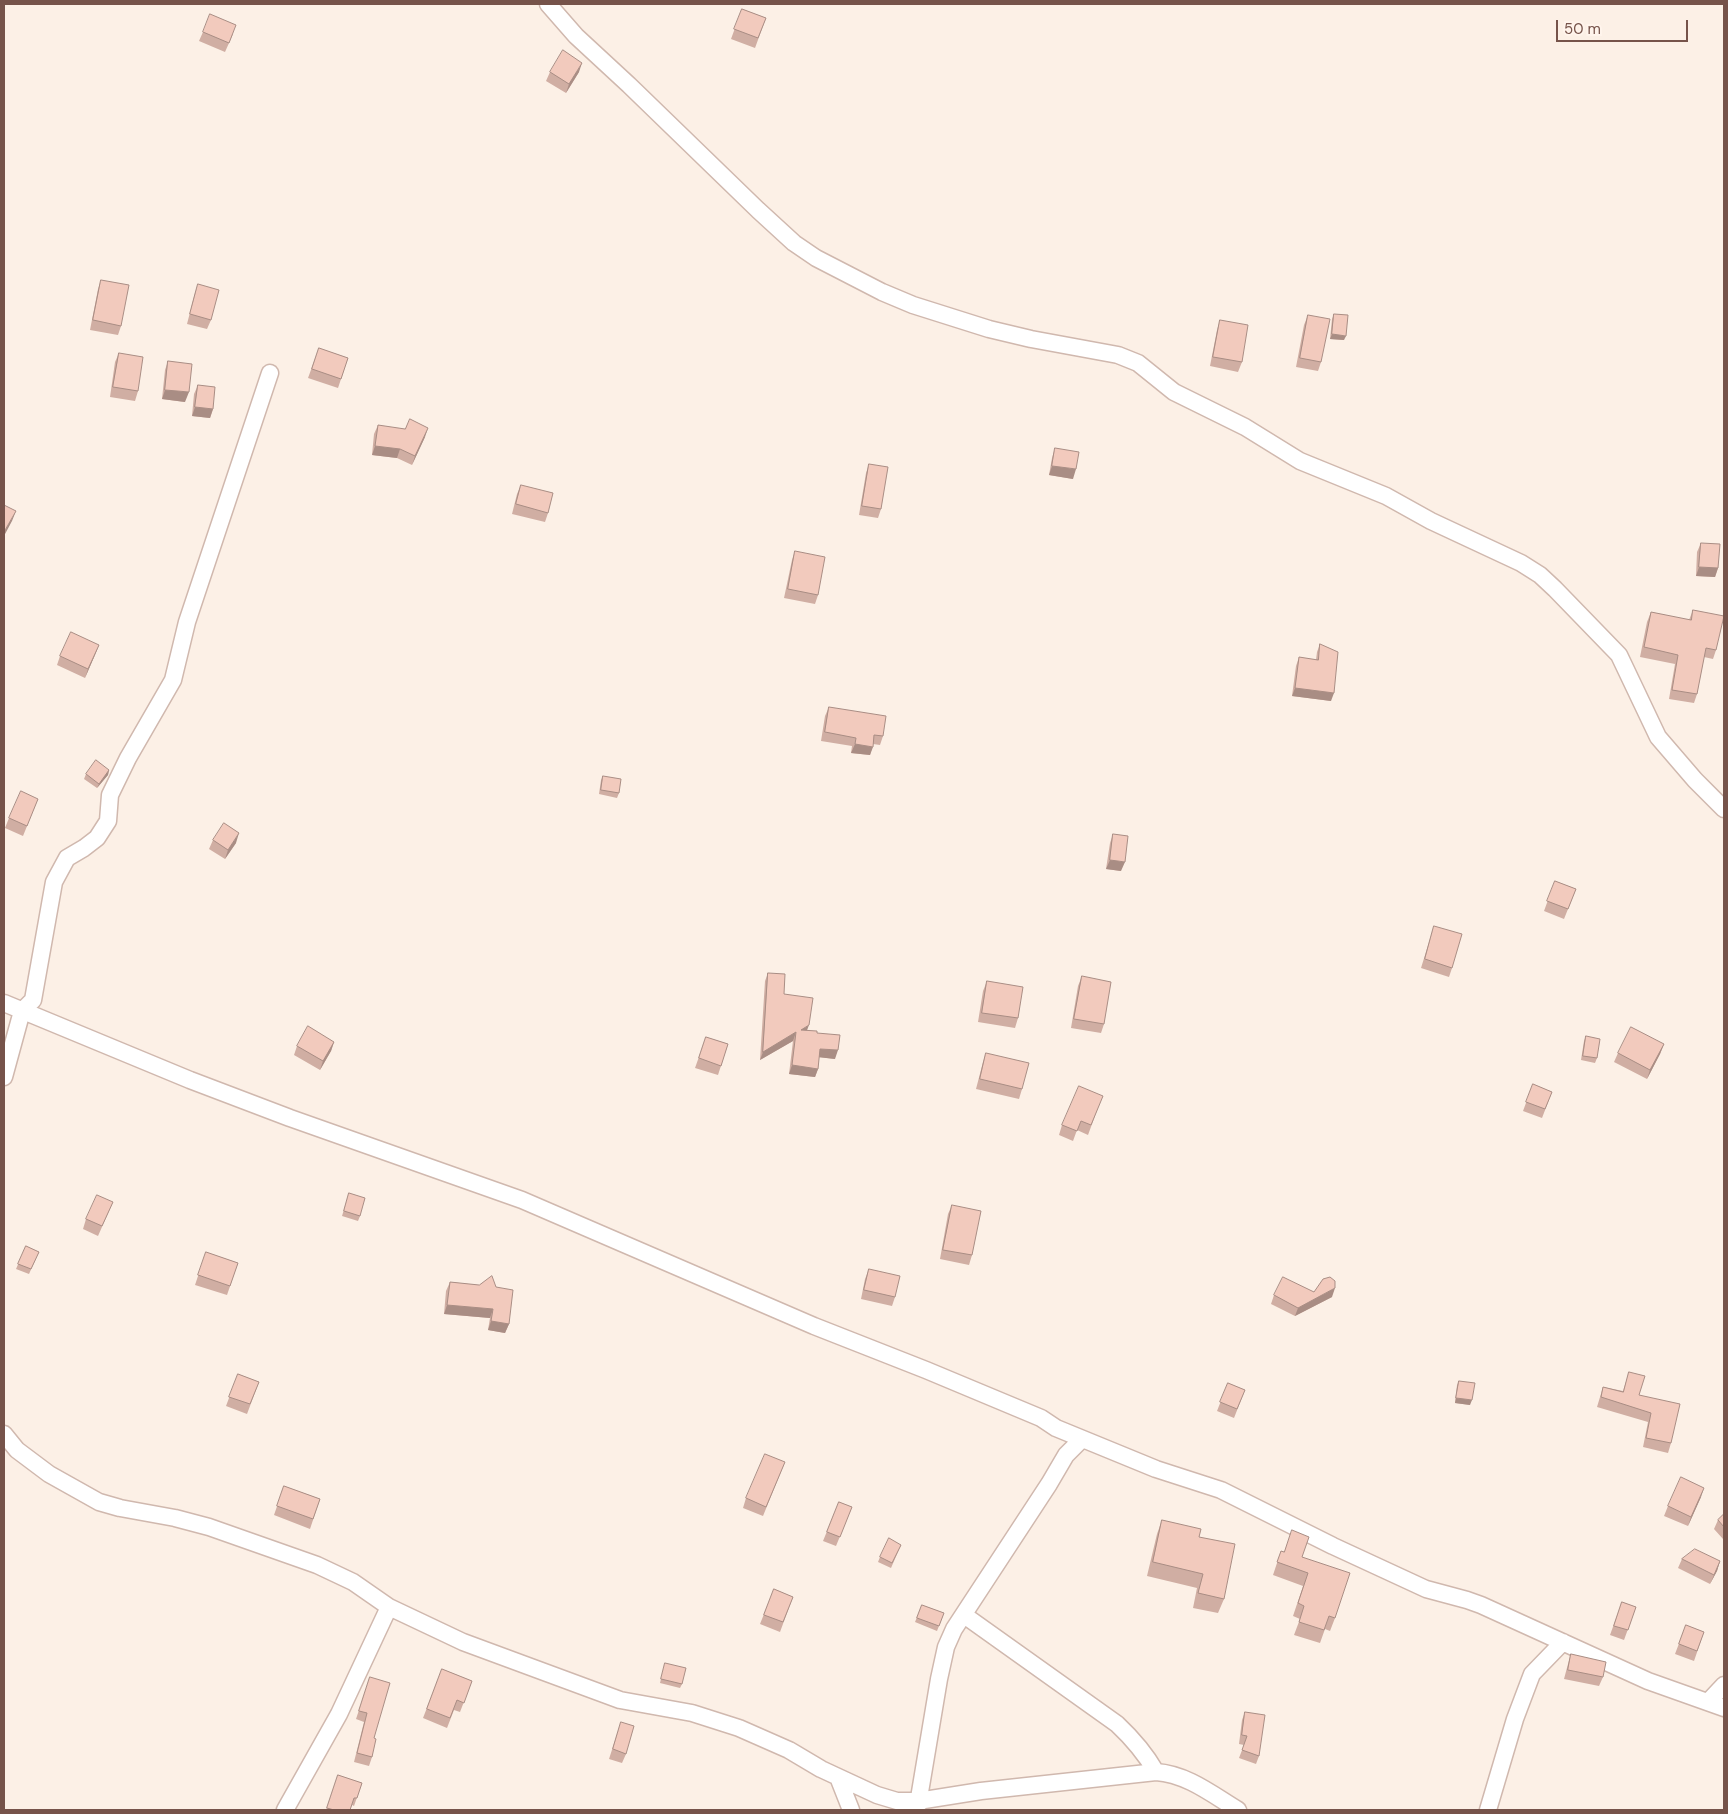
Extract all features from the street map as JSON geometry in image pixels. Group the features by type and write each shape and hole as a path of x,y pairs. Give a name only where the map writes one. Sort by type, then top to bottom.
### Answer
{"street":[{"path":"548,4 576,36 629,84 758,210 794,243 816,258 882,292 913,305 988,329 1030,339 1118,354 1138,363 1174,392 1245,427 1300,461 1386,496 1431,521 1521,563 1540,575 1556,589 1619,655 1658,736 1695,780 1724,809"},
{"path":"4,1077 22,1011 33,1000 54,882 66,858 97,838 108,821 110,795 128,758 173,680 187,622 270,373"},
{"path":"4,1003 190,1080 290,1118 522,1200 814,1326 926,1370 1032,1415 1082,1439 1156,1469 1221,1490 1426,1589 1467,1600 1648,1681 1724,1708"},
{"path":"4,1434 17,1450 49,1474 99,1502 209,1527 317,1565 353,1582 389,1607 462,1642 620,1700 692,1713 758,1735 838,1776 897,1801 918,1806 981,1791 1156,1772 1167,1773 1186,1779 1238,1810"},
{"path":"918,1806 946,1647 954,1629 1066,1455 1082,1439"},
{"path":"285,1810 339,1714 389,1607"},
{"path":"964,1615 1117,1724 1132,1737 1156,1772"},
{"path":"1488,1810 1515,1719 1532,1674 1563,1642"},
{"path":"1708,1702 1724,1685"},
{"path":"838,1776 851,1810"}],"building":[{"path":"742,9 766,18 758,38 734,29"},
{"path":"210,14 236,25 229,43 203,32"},
{"path":"563,50 582,63 569,84 550,72"},
{"path":"101,280 129,285 121,326 93,320"},
{"path":"198,284 219,290 211,320 190,314"},
{"path":"1334,314 1348,315 1346,336 1332,334"},
{"path":"1308,315 1330,319 1321,362 1300,358"},
{"path":"1220,320 1248,325 1242,362 1213,357"},
{"path":"319,348 348,358 341,379 312,369"},
{"path":"119,353 143,357 138,391 113,387"},
{"path":"168,361 192,364 189,392 165,390"},
{"path":"198,385 215,387 213,409 195,407"},
{"path":"410,419 428,428 415,456 400,449 375,446 378,425 405,429"},
{"path":"1055,448 1079,452 1076,469 1052,466"},
{"path":"869,464 888,467 881,509 862,506"},
{"path":"521,485 553,493 548,513 516,504"},
{"path":"4,505 16,511 4,532"},
{"path":"1701,543 1720,544 1718,568 1699,567"},
{"path":"795,551 825,557 818,595 788,589"},
{"path":"1693,610 1724,616 1716,650 1706,648 1697,694 1672,690 1678,655 1644,647 1651,612 1691,620"},
{"path":"71,632 99,645 88,669 60,656"},
{"path":"1320,644 1338,652 1334,693 1295,688 1299,657 1318,660"},
{"path":"829,707 886,716 883,736 874,735 873,747 855,744 856,738 825,732"},
{"path":"96,760 109,770 99,784 86,774"},
{"path":"603,776 621,779 619,793 601,790"},
{"path":"21,791 38,799 27,826 9,818"},
{"path":"224,823 239,833 228,850 213,840"},
{"path":"1113,834 1128,836 1125,862 1110,860"},
{"path":"1555,881 1576,889 1568,909 1547,901"},
{"path":"1434,926 1462,934 1452,968 1425,959"},
{"path":"768,973 785,974 784,994 813,998 809,1025 801,1030 840,1035 838,1050 820,1049 818,1069 792,1065 796,1032 763,1052"},
{"path":"1082,976 1111,982 1104,1024 1074,1019"},
{"path":"987,981 1023,987 1018,1018 982,1013"},
{"path":"308,1026 334,1042 323,1061 297,1046"},
{"path":"1631,1027 1664,1044 1650,1070 1618,1053"},
{"path":"1586,1036 1600,1039 1597,1058 1583,1056"},
{"path":"706,1037 728,1044 721,1066 699,1058"},
{"path":"986,1053 1029,1063 1022,1089 980,1079"},
{"path":"1533,1084 1552,1092 1545,1109 1526,1102"},
{"path":"1079,1086 1103,1096 1091,1125 1081,1121 1077,1131 1062,1125"},
{"path":"349,1193 365,1198 360,1216 344,1211"},
{"path":"97,1195 113,1202 102,1226 86,1219"},
{"path":"952,1205 981,1211 972,1255 943,1250"},
{"path":"26,1246 39,1252 31,1269 18,1264"},
{"path":"206,1252 238,1263 230,1286 198,1275"},
{"path":"869,1269 900,1276 895,1297 864,1290"},
{"path":"492,1276 496,1287 513,1290 509,1324 491,1321 493,1309 447,1305 450,1282 479,1285"},
{"path":"1283,1277 1314,1292 1323,1279 1330,1277 1335,1281 1335,1288 1298,1308 1274,1295"},
{"path":"1629,1372 1645,1376 1639,1395 1680,1404 1671,1443 1646,1438 1651,1413 1601,1397 1603,1387 1623,1392"},
{"path":"238,1374 259,1382 250,1404 229,1397"},
{"path":"1459,1381 1475,1383 1472,1400 1456,1398"},
{"path":"1228,1383 1245,1390 1237,1409 1220,1402"},
{"path":"765,1454 785,1462 766,1507 746,1498"},
{"path":"1681,1477 1704,1488 1691,1517 1668,1506"},
{"path":"284,1486 320,1499 313,1519 277,1506"},
{"path":"839,1502 852,1507 840,1537 827,1532"},
{"path":"1724,1514 1724,1527 1718,1520"},
{"path":"1162,1520 1201,1529 1199,1537 1235,1544 1224,1599 1198,1593 1203,1574 1153,1562"},
{"path":"1292,1530 1309,1537 1302,1557 1350,1573 1335,1618 1329,1616 1324,1630 1299,1622 1304,1606 1298,1603 1308,1573 1277,1562 1281,1551 1284,1552"},
{"path":"889,1538 901,1545 892,1563 880,1557"},
{"path":"1695,1549 1720,1561 1714,1575 1682,1559"},
{"path":"774,1589 793,1597 783,1622 764,1615"},
{"path":"1622,1602 1636,1607 1628,1630 1614,1626"},
{"path":"922,1605 944,1613 939,1626 917,1618"},
{"path":"1686,1625 1704,1632 1697,1651 1679,1644"},
{"path":"1571,1654 1606,1662 1603,1677 1568,1670"},
{"path":"665,1663 686,1668 682,1684 661,1679"},
{"path":"442,1669 472,1681 464,1703 457,1700 450,1718 427,1709"},
{"path":"370,1677 390,1683 374,1738 376,1739 372,1757 357,1753 367,1713 359,1711"},
{"path":"1245,1712 1265,1715 1259,1756 1242,1750 1247,1736 1242,1735"},
{"path":"621,1722 634,1726 626,1754 613,1749"},
{"path":"338,1775 362,1783 357,1798 354,1798 350,1810 327,1808"}]}
